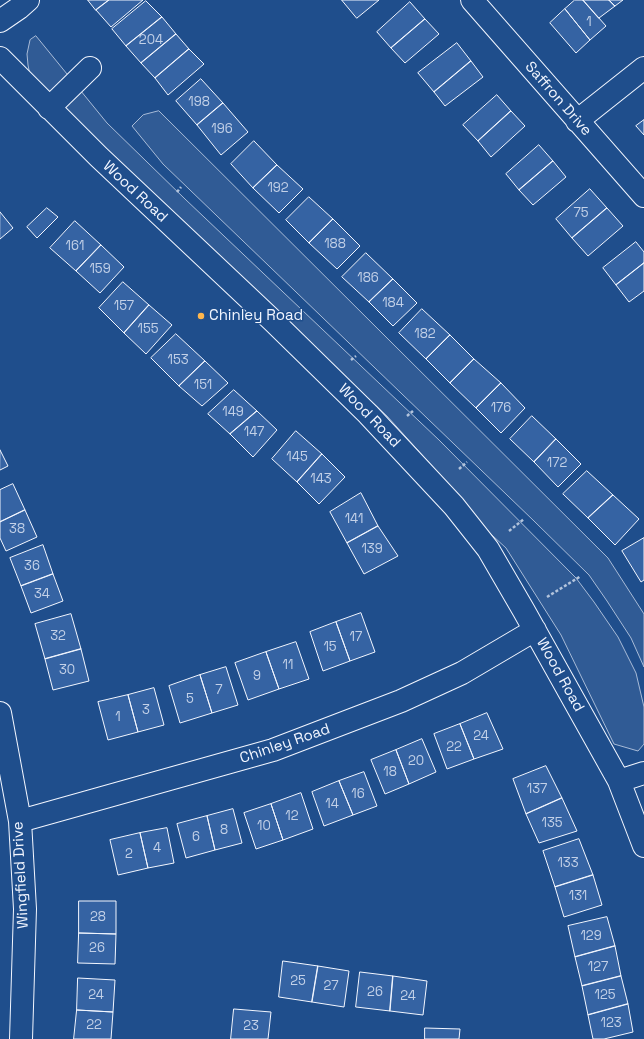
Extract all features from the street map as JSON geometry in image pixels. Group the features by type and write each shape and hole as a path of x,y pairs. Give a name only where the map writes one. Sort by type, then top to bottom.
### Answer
{"street":[{"path":"0,21 28,0"},
{"name":"Saffron Drive","path":"472,0 644,196"},
{"path":"49,108 90,68"},
{"path":"577,121 644,68"},
{"name":"Wood Road","path":"4,69 49,108 368,414 454,506 488,549 535,630 619,781 644,846"},
{"name":"Chinley Road","path":"20,821 273,750 402,701 462,673 535,630"},
{"name":"Wingfield Drive","path":"0,713 20,821 25,909 21,1039"},
{"path":"619,781 644,773"}],"path":[{"path":"524,611 581,576"}],"shaded area":[{"path":"36,36 107,123 439,440 576,578 618,637 636,673 644,707 644,744 638,751 614,744 561,635 506,548 481,525 442,477 387,416 102,149 30,75 27,54 30,40"},
{"path":"159,111 608,558 644,614 644,667 631,638 589,575 163,164 132,126 143,115"}],"building":[{"path":"88,0 109,0 96,10"},
{"path":"109,0 143,0 111,27 96,10"},
{"path":"342,0 379,0 357,18"},
{"path":"575,0 583,0 606,26 590,40 565,9"},
{"path":"583,0 609,0 615,6 599,18"},
{"path":"609,0 623,0 615,6"},
{"path":"146,1 162,17 126,46 112,29"},
{"path":"410,2 425,19 391,48 377,32"},
{"path":"565,9 590,40 576,53 550,23"},
{"path":"162,17 176,34 141,63 126,46"},
{"path":"425,19 439,34 405,63 391,48"},
{"path":"176,34 189,49 155,78 141,63"},
{"path":"457,43 471,61 434,92 418,73"},
{"path":"189,49 204,64 168,95 155,78"},
{"path":"471,61 483,77 445,106 434,92"},
{"path":"201,79 223,103 197,125 176,101"},
{"path":"497,95 511,111 478,141 463,125"},
{"path":"223,103 248,132 221,155 197,125"},
{"path":"511,111 525,126 491,157 478,141"},
{"path":"644,120 644,135 636,126"},
{"path":"254,141 277,165 253,188 231,164"},
{"path":"539,145 553,161 519,190 506,174"},
{"path":"553,161 566,177 533,205 519,190"},
{"path":"277,165 303,189 279,213 253,188"},
{"path":"590,189 607,208 572,238 556,219"},
{"path":"309,197 333,219 309,243 286,220"},
{"path":"47,208 58,217 37,238 27,227"},
{"path":"607,208 623,226 588,256 572,238"},
{"path":"0,212 13,228 0,239"},
{"path":"333,219 360,246 337,269 309,243"},
{"path":"75,221 101,245 76,271 50,248"},
{"path":"636,242 644,252 644,263 616,285 603,268"},
{"path":"101,245 124,267 100,293 76,271"},
{"path":"366,253 393,279 369,302 342,277"},
{"path":"644,263 644,291 629,302 616,285"},
{"path":"393,279 417,303 393,326 369,302"},
{"path":"123,282 149,305 124,333 99,308"},
{"path":"149,305 172,325 146,354 124,333"},
{"path":"422,309 450,335 426,359 399,333"},
{"path":"176,334 205,361 179,386 151,358"},
{"path":"450,335 474,359 450,383 426,359"},
{"path":"474,359 501,383 476,408 450,383"},
{"path":"205,361 228,383 202,406 179,386"},
{"path":"501,383 525,408 501,433 476,408"},
{"path":"234,390 257,411 230,434 208,414"},
{"path":"257,411 277,430 253,457 230,434"},
{"path":"532,416 556,439 534,462 510,439"},
{"path":"296,431 322,454 297,482 272,459"},
{"path":"556,439 581,464 558,487 534,462"},
{"path":"0,450 8,466 0,470"},
{"path":"322,454 345,477 319,504 297,482"},
{"path":"587,471 613,495 588,518 563,494"},
{"path":"13,484 25,510 0,522 0,490"},
{"path":"361,493 378,526 347,543 330,512"},
{"path":"613,495 639,519 615,545 588,518"},
{"path":"25,510 37,537 6,551 0,538 0,522"},
{"path":"378,526 398,556 364,574 347,543"},
{"path":"644,538 644,580 641,582 622,551"},
{"path":"43,545 53,574 21,586 10,558"},
{"path":"53,574 63,601 31,613 21,586"},
{"path":"361,613 375,652 350,661 336,622"},
{"path":"71,614 81,649 45,659 35,624"},
{"path":"336,622 350,661 323,671 310,632"},
{"path":"296,642 309,679 279,689 266,652"},
{"path":"81,649 89,681 53,690 45,659"},
{"path":"266,652 279,689 248,700 235,663"},
{"path":"226,667 238,705 212,713 200,675"},
{"path":"200,675 212,713 180,723 169,686"},
{"path":"154,688 164,725 138,732 128,695"},
{"path":"128,695 138,732 108,740 98,702"},
{"path":"487,713 503,749 474,759 460,724"},
{"path":"460,724 474,759 447,769 434,734"},
{"path":"422,739 436,772 409,784 396,750"},
{"path":"396,750 409,784 385,794 371,760"},
{"path":"546,766 562,798 526,814 513,779"},
{"path":"364,772 377,806 353,815 339,781"},
{"path":"339,781 353,815 324,826 312,792"},
{"path":"301,793 313,829 283,840 271,804"},
{"path":"562,798 577,831 539,843 526,814"},
{"path":"271,804 283,840 256,849 244,813"},
{"path":"233,809 242,843 215,850 207,816"},
{"path":"207,816 215,850 186,858 177,824"},
{"path":"167,828 174,863 148,868 140,833"},
{"path":"140,833 148,868 118,875 110,840"},
{"path":"579,839 593,875 555,887 543,851"},
{"path":"593,875 602,905 564,917 555,887"},
{"path":"79,901 116,901 116,934 79,933"},
{"path":"607,917 615,946 575,957 568,926"},
{"path":"79,933 116,934 115,964 78,963"},
{"path":"615,946 621,976 582,986 575,957"},
{"path":"283,961 318,966 312,1002 279,997"},
{"path":"318,966 349,971 344,1007 312,1002"},
{"path":"360,972 393,976 390,1011 356,1007"},
{"path":"393,976 427,981 423,1015 390,1011"},
{"path":"621,976 628,1004 588,1015 582,986"},
{"path":"78,978 115,980 113,1012 77,1010"},
{"path":"628,1004 633,1032 604,1039 593,1039 588,1015"},
{"path":"234,1009 271,1012 268,1039 231,1039"},
{"path":"77,1010 113,1012 111,1039 74,1039"},
{"path":"425,1028 460,1029 459,1039 425,1039"}],"place":[{"name":"Chinley Road","path":"201,316"}]}
